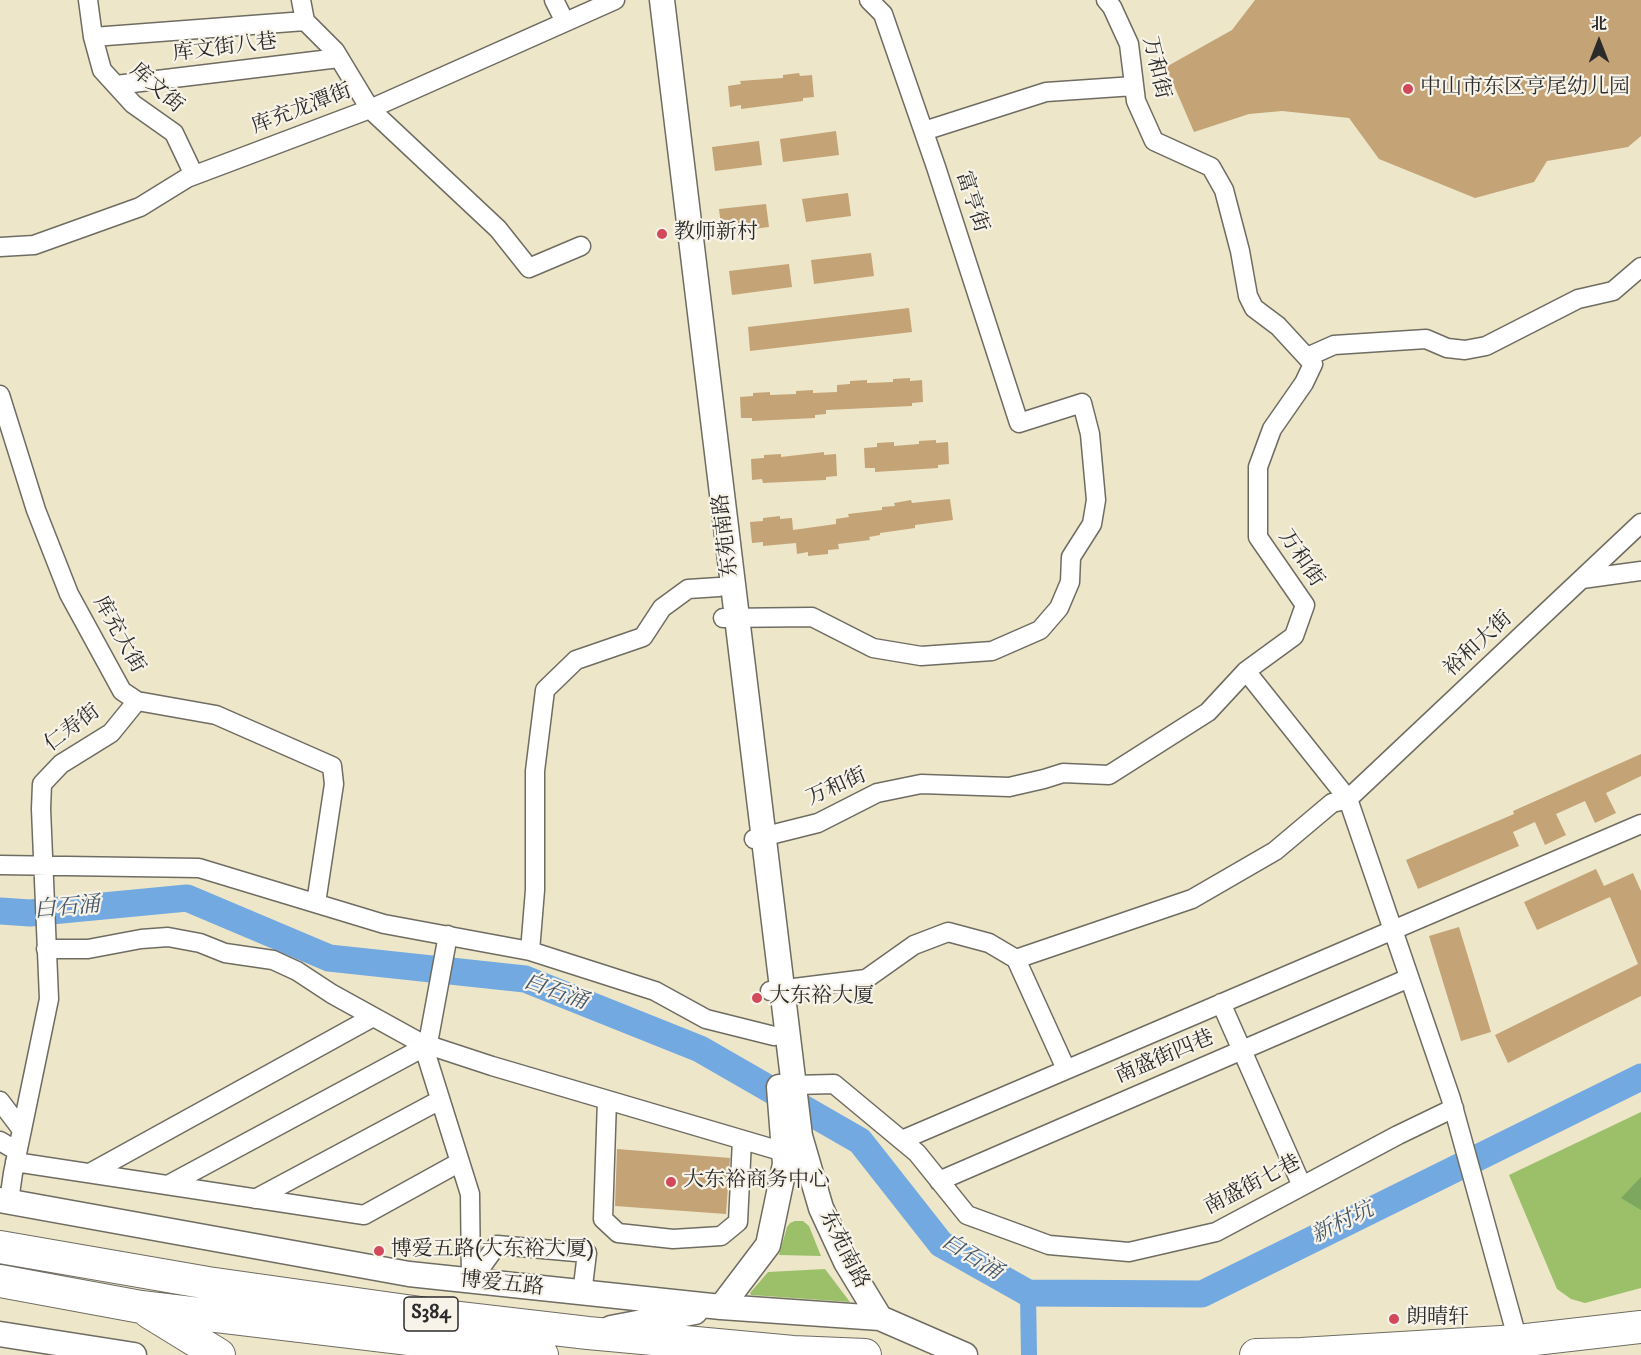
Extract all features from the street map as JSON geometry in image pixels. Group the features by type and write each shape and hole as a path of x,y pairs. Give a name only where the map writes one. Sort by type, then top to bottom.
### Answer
{"highway":[{"name":"博爱五路","path":"0,1247 208,1283 442,1316 588,1333 793,1352 865,1355"},
{"name":"S384","path":"0,1281 141,1307 542,1355"},
{"path":"141,1307 219,1355"},
{"path":"1256,1355 1518,1341 1641,1326"}],"street":[{"name":"库文街","path":"88,0 93,37 102,70 133,104 174,133 194,175"},
{"path":"302,0 305,21 335,51 370,109 498,229 529,268 581,246"},
{"path":"554,0 565,22"},
{"name":"库充龙潭街","path":"0,246 34,245 140,207 194,175 370,109 615,0"},
{"name":"东苑南路","path":"652,0 719,586 730,617"},
{"name":"东苑南路","path":"662,0 730,617 787,1073"},
{"name":"富亨街","path":"730,617 812,617 873,648 921,656 992,651 1040,630 1059,608 1070,582 1071,557 1092,524 1096,500 1090,434 1082,403 1019,423 924,131 883,14 869,0"},
{"name":"万和街","path":"759,838 818,823 877,794 921,784 1009,787 1063,773 1109,775 1208,712 1246,670 1294,636 1305,605 1258,537 1258,467 1272,429 1304,383 1313,364 1278,326 1254,308 1248,296 1240,250 1224,190 1211,166 1154,141 1136,101 1129,44 1112,7 1106,0"},
{"path":"93,37 305,21"},
{"name":"库文街八巷","path":"116,85 339,58"},
{"path":"924,131 1046,92 1134,86"},
{"path":"1307,357 1335,345 1426,339 1447,348 1465,350 1486,346 1578,299 1613,291 1641,267"},
{"name":"库充大街","path":"0,395 36,510 69,594 122,691 137,701 216,715 332,766 334,784 316,903"},
{"name":"裕和大街","path":"1016,959 1192,899 1275,851 1332,803 1348,799 1641,523"},
{"path":"1582,579 1641,571"},
{"path":"530,951 535,890 535,771 545,690 576,660 643,637 662,608 688,589 719,586"},
{"path":"1246,670 1348,799 1456,1117 1518,1341"},
{"name":"仁寿街","path":"5,1201 49,999 41,809 42,784 61,764 111,733 137,701"},
{"path":"902,1140 1641,824"},
{"path":"0,865 199,868 384,924 530,951 655,991 706,1019 774,1035"},
{"path":"776,990 866,979 914,945 948,932 989,943 1016,959 1066,1069"},
{"path":"448,936 426,1054 470,1194 471,1281"},
{"path":"46,944 88,949 141,939 168,937 225,952 273,960 297,971 332,994 419,1042 742,1140 790,1144"},
{"name":"南盛街四巷","path":"939,1181 1409,978"},
{"name":"东苑南路","path":"776,990 774,1035 787,1073"},
{"path":"1221,1003 1302,1186"},
{"path":"90,1173 373,1017"},
{"path":"168,1185 428,1045"},
{"path":"588,1333 721,1307 768,1245 790,1144 787,1073"},
{"name":"南盛街七巷","path":"787,1073 834,1084 917,1153 967,1215 1049,1245 1129,1252 1216,1232 1302,1186 1456,1117"},
{"path":"255,1199 440,1100"},
{"path":"607,1100 603,1219 618,1233 673,1239 721,1236 738,1222 742,1140"},
{"path":"0,1101 22,1130"},
{"path":"0,1141 16,1157 90,1173 364,1215 460,1162"},
{"name":"东苑南路","path":"790,1144 846,1262 880,1318"},
{"name":"博爱五路","path":"5,1201 399,1272 582,1294 880,1318 965,1355"},
{"path":"471,1281 497,1245 587,1253 582,1294"},
{"path":"0,1334 134,1355"}],"green space":[{"path":"1641,1112 1641,1288 1585,1303 1571,1299 1557,1289 1509,1175"},
{"path":"1641,1177 1641,1210 1621,1198"},
{"path":"795,1221 803,1221 809,1226 821,1256 779,1255 787,1227"},
{"path":"825,1269 850,1302 751,1295 750,1293 768,1272"}],"building":[{"name":"中山市东区亨尾幼儿园","path":"1255,0 1641,0 1641,136 1628,147 1547,161 1534,182 1475,198 1379,159 1349,118 1282,111 1249,114 1194,132 1166,67 1232,30"},
{"path":"799,73 800,76 812,75 814,97 803,98 803,101 741,109 741,105 730,107 728,86 741,84 740,81 783,78 783,75"},
{"path":"836,131 839,155 783,162 780,139"},
{"path":"759,141 762,165 715,171 712,147"},
{"path":"848,193 851,216 806,222 802,199"},
{"path":"766,204 769,227 722,233 719,209"},
{"path":"871,253 874,276 814,284 811,260"},
{"path":"789,264 792,287 732,295 729,271"},
{"path":"909,308 912,332 750,351 748,327"},
{"path":"910,378 910,381 922,380 923,402 912,403 912,406 826,410 826,414 815,415 815,418 752,421 752,418 741,418 740,397 753,396 753,393 796,394 796,391 813,390 813,393 837,392 837,385 850,384 850,381 893,382 893,379"},
{"path":"936,440 936,443 948,442 949,464 938,465 938,468 875,472 875,468 865,468 864,448 877,447 877,443 894,442 894,446"},
{"path":"824,452 824,455 836,454 837,476 826,477 826,480 763,483 762,479 752,480 751,459 764,458 764,455 781,454 781,457"},
{"path":"950,499 953,520 915,525 915,528 880,533 880,535 869,537 870,540 838,544 839,549 828,550 828,554 808,556 808,552 797,554 796,543 763,546 763,542 752,543 750,522 763,521 763,518 780,516 780,519 792,518 793,530 836,524 836,519 849,517 848,514 882,510 882,507 895,506 894,503"},
{"path":"1641,754 1641,776 1606,793 1616,813 1595,823 1585,801 1556,814 1566,835 1545,845 1535,822 1513,832 1519,846 1418,889 1406,860 1514,814 1513,811"},
{"path":"1596,869 1604,886 1633,873 1641,891 1641,996 1508,1063 1495,1035 1638,964 1610,897 1537,930 1524,902"},
{"path":"1459,927 1491,1032 1461,1041 1429,936"},
{"name":"大东裕商务中心","path":"617,1149 730,1158 726,1214 615,1206"}],"waterway":[{"name":"白石涌","path":"0,911 30,913 187,898 329,958 525,979 700,1049 860,1141 941,1244 1028,1293 1202,1294 1641,1077"},
{"path":"1028,1293 1029,1355"}],"place":[{"name":"中山市东区亨尾幼儿园","path":"1408,89"},
{"name":"教师新村","path":"662,234"},
{"name":"大东裕大厦","path":"757,998"},
{"name":"大东裕商务中心","path":"671,1182"},
{"name":"博爱五路(大东裕大厦)","path":"379,1251"},
{"name":"朗晴轩","path":"1394,1319"}],"water label":[{"name":"新村坑","path":"1343,1224"}]}
